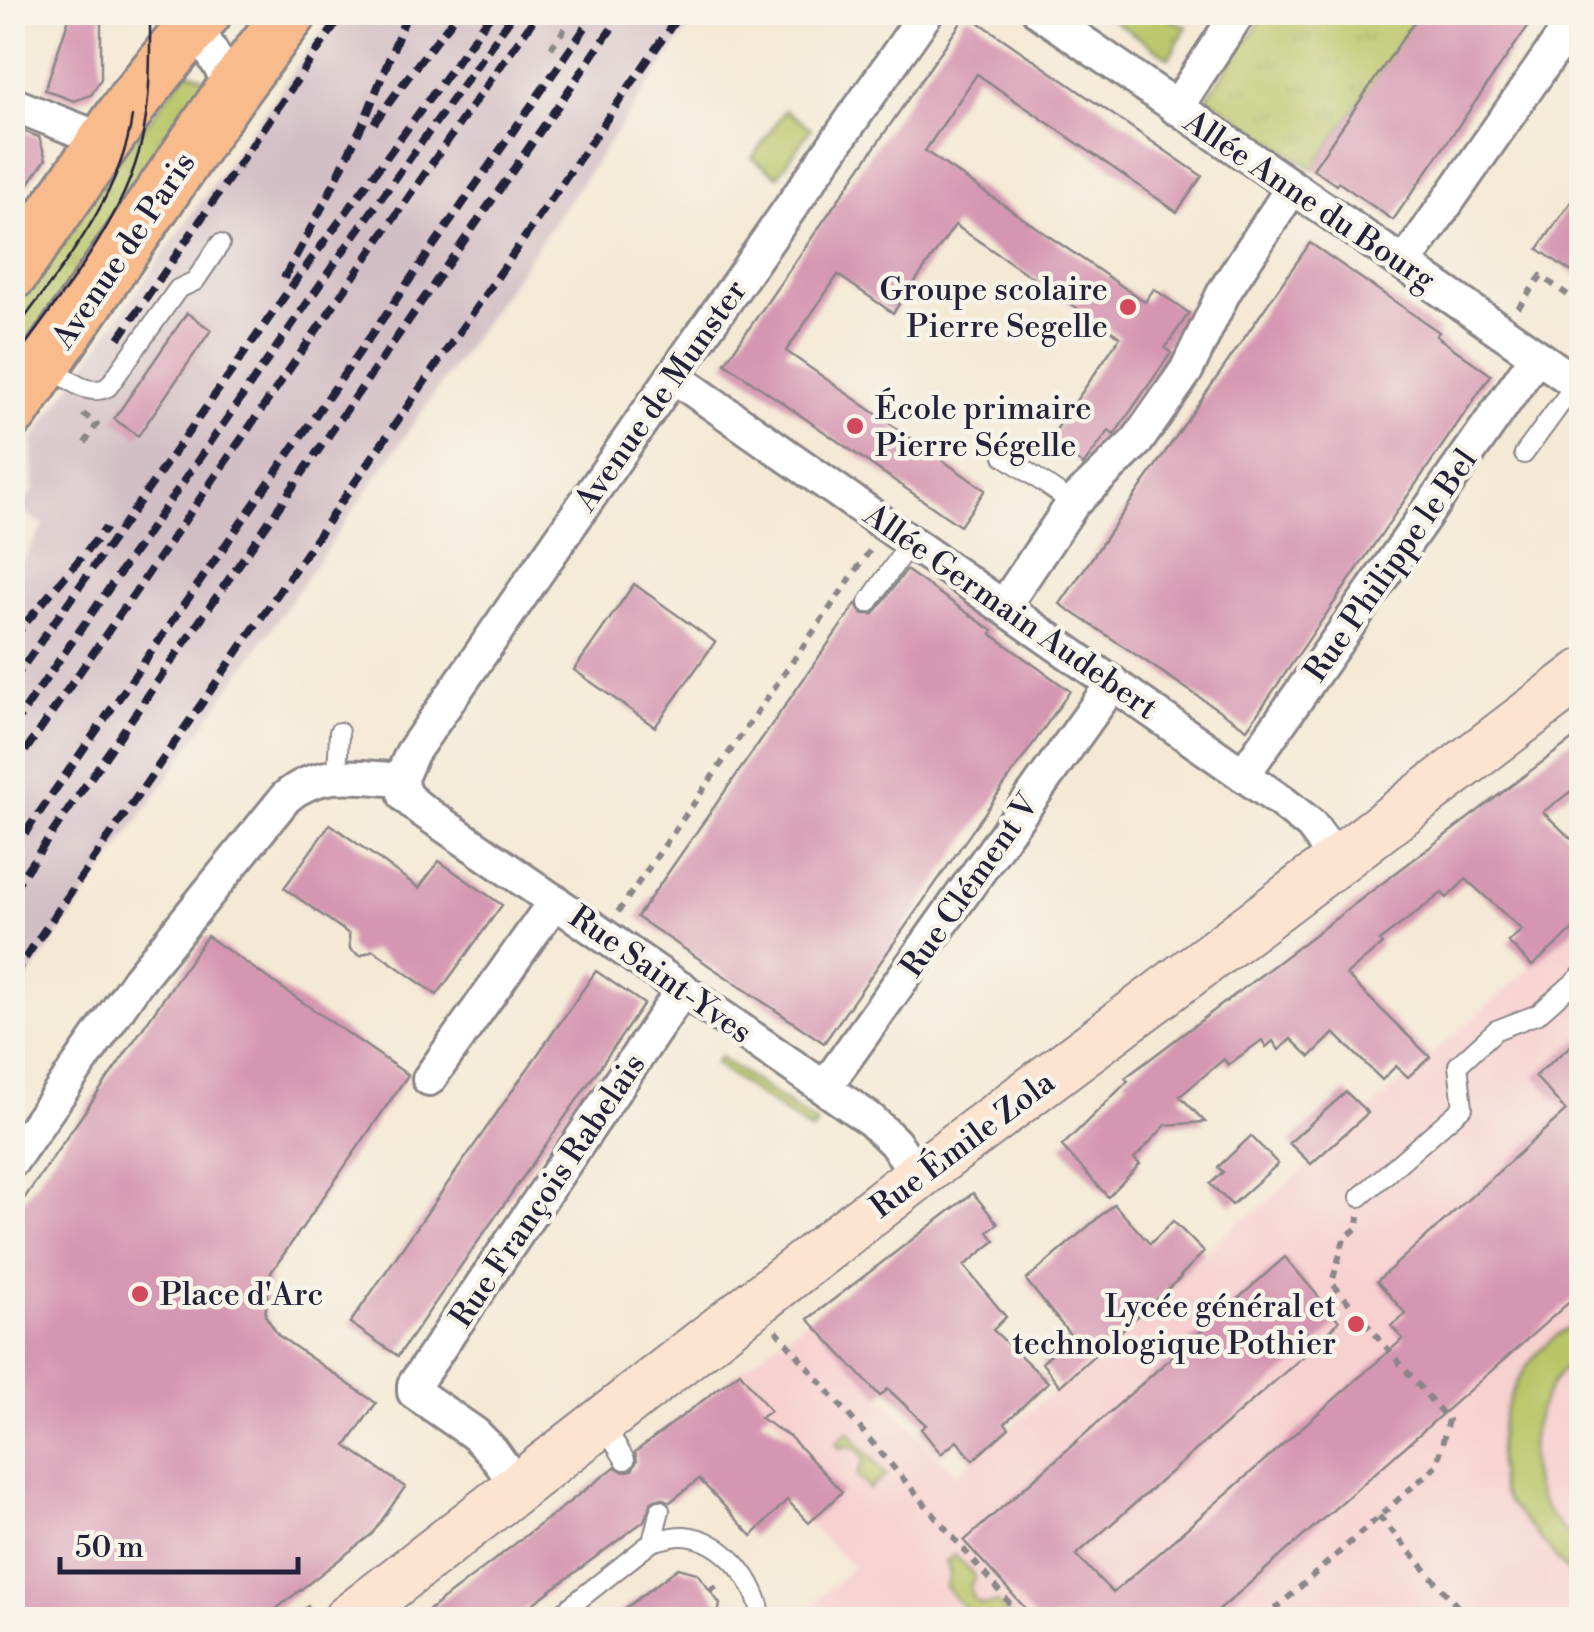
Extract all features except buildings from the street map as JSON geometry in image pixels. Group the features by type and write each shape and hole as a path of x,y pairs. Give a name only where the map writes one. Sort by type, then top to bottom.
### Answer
{"main road":[{"name":"Avenue de Paris","path":"12,411 290,12"},
{"path":"12,273 197,16"}],"street":[{"name":"Avenue de Munster","path":"400,780 412,752 928,12"},
{"name":"Allée Anne du Bourg","path":"1039,12 1579,385"},
{"path":"1176,108 1239,12"},
{"path":"1404,264 1580,12"},
{"path":"197,16 233,89"},
{"path":"12,104 82,132 101,145"},
{"path":"1004,606 1073,503 1137,441 1186,371 1224,292 1292,188"},
{"name":"Rue Philippe le Bel","path":"1244,775 1537,356"},
{"name":"Allée Germain Audebert","path":"672,376 1244,775 1311,825 1337,860"},
{"name":"Rue Émile Zola","path":"347,1620 518,1487 613,1440 919,1176 1582,674"},
{"name":"Rue Clément V","path":"825,1087 1113,683"},
{"path":"12,1161 138,980 286,797 299,786 337,777 400,780"},
{"name":"Rue Saint-Yves","path":"400,780 405,796 420,808 871,1120 894,1142 919,1176"},
{"path":"429,1079 555,902"},
{"name":"Rue François Rabelais","path":"518,1487 475,1434 414,1392 414,1385 683,989"}],"lane":[{"path":"46,363 87,391 108,387 178,289 195,281 220,244"},
{"path":"1524,454 1579,385"},
{"path":"1004,456 1073,503"},
{"path":"868,604 911,541"},
{"path":"337,777 340,732"},
{"path":"1360,1196 1463,1107 1458,1065 1496,1030 1538,1014 1582,974"},
{"path":"652,1542 660,1510"},
{"path":"554,1620 652,1542 671,1536 686,1536 719,1547 758,1597 762,1620"}],"path":[{"path":"551,48 568,24"},
{"path":"1517,308 1541,276 1582,305"},
{"path":"85,443 98,424 90,418"},
{"path":"603,934 872,547"},
{"path":"1263,1620 1437,1465 1448,1420 1332,1283 1344,1239 1358,1227 1360,1196"},
{"path":"776,1328 1024,1620"},
{"path":"1379,1516 1469,1620"}],"shaded area":[{"path":"334,13 699,13 13,1000 13,575 44,526 20,509 34,490 33,439"},
{"name":"Lycée général et technologique Pothier","path":"1581,922 1581,1619 885,1620 878,1612 870,1619 830,1619 814,1603 852,1568 809,1523 842,1492 789,1436 740,1371 808,1319 956,1474"}],"green space":[{"path":"1103,13 1154,13 1187,26 1169,58"},
{"path":"1266,13 1421,13 1313,169 1207,97"},
{"path":"187,71 200,76 211,89 13,392 13,297"},
{"path":"785,110 811,128 778,176 752,158"},
{"path":"720,1057 817,1124 812,1132 715,1064"},
{"path":"1581,1321 1581,1355 1560,1372 1546,1395 1535,1425 1531,1456 1541,1501 1581,1550 1581,1588 1508,1502 1501,1485 1499,1461 1504,1418 1519,1379 1546,1345"},
{"path":"849,1432 886,1475 869,1489 857,1475 864,1460 861,1453 851,1445 840,1448 836,1443"},
{"path":"955,1555 975,1577 970,1589 974,1599 983,1605 996,1602 1009,1615 1002,1619 989,1615 975,1619 945,1587 950,1575 946,1562"}],"tram line":[{"path":"12,363 92,252 124,192 144,129 150,71 150,12"},
{"path":"12,335 68,259 101,205 115,177 132,117"}],"railway":[{"path":"119,338 344,12"},
{"path":"284,278 365,119 408,12"},
{"path":"374,123 459,12"},
{"path":"12,682 289,290 493,12"},
{"path":"12,728 344,250 515,12"},
{"path":"12,770 539,12"},
{"path":"12,852 596,12"},
{"path":"12,891 623,12"},
{"path":"12,977 681,12"},
{"path":"12,639 106,528"}],"place":[{"name":"Groupe scolaire Pierre Segelle","path":"1128,307"},
{"name":"École primaire Pierre Ségelle","path":"855,426"},
{"name":"Place d'Arc","path":"140,1294"},
{"name":"Lycée général et technologique Pothier","path":"1356,1324"}]}
